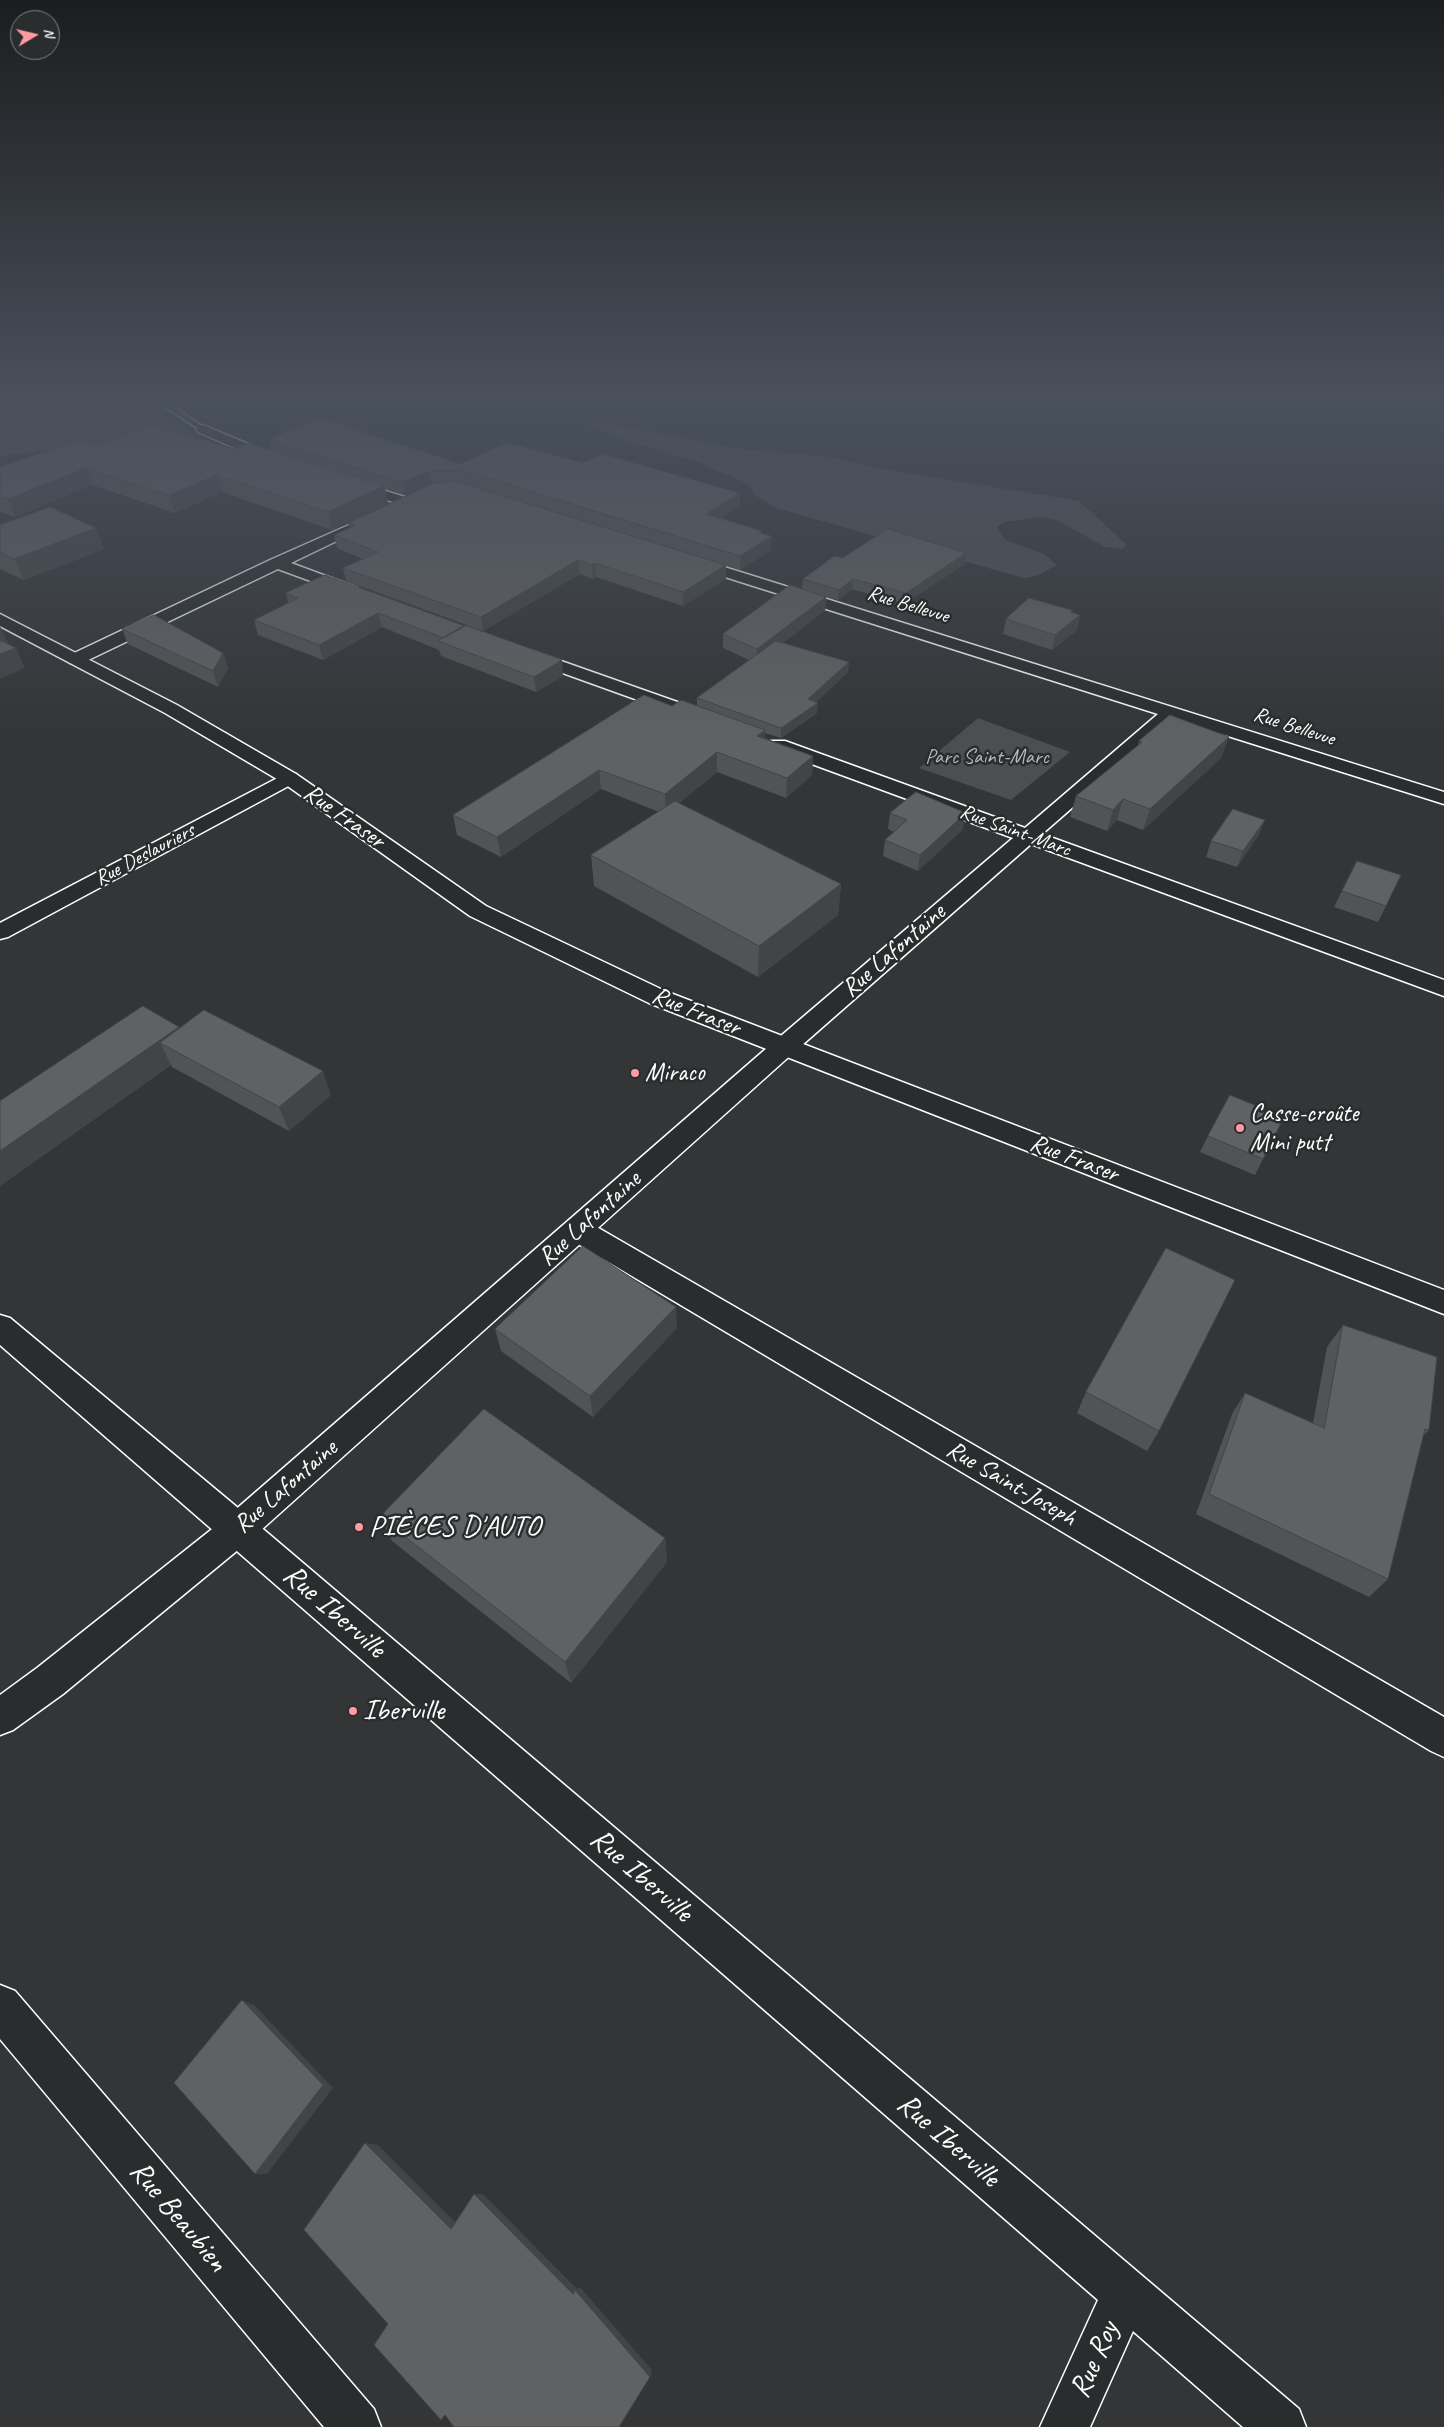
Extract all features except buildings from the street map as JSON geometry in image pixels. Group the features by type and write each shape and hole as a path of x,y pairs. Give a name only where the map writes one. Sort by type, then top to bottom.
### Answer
{"street":[{"path":"76,659 372,518"},
{"name":"Rue Bellevue","path":"670,554 1444,798"},
{"path":"276,563 370,597"},
{"name":"Rue Fraser","path":"0,619 223,738 289,778 478,911 572,958 657,997 1444,1302"},
{"path":"511,648 689,713"},
{"name":"Rue Lafontaine","path":"0,1717 50,1681 238,1529 784,1047 1172,712"},
{"name":"Rue Saint-Marc","path":"764,740 1444,988"},
{"name":"Rue Deslauriers","path":"0,932 289,778"},
{"name":"Rue Saint-Joseph","path":"578,1230 1444,1738"},
{"name":"Rue Iberville","path":"0,1327 238,1529 1281,2427"},
{"name":"Rue Beaubien","path":"0,2006 356,2427"},
{"name":"Rue Roy","path":"1065,2427 1125,2294"}],"green space":[{"path":"812,518 1031,518 1004,522 997,527 1005,540 1044,554 1057,565 1039,575 1024,578"},
{"path":"1047,518 1098,518 1126,544 1123,549 1105,547 1057,520"},
{"name":"Parc Saint-Marc","path":"978,718 1070,752 1011,800 919,768"}],"place":[{"name":"Miraco","path":"635,1073"},
{"name":"Casse-croûte Mini putt","path":"1240,1128"},
{"name":"PIÈCES D'AUTO","path":"359,1527"},
{"name":"Iberville","path":"353,1711"}]}
